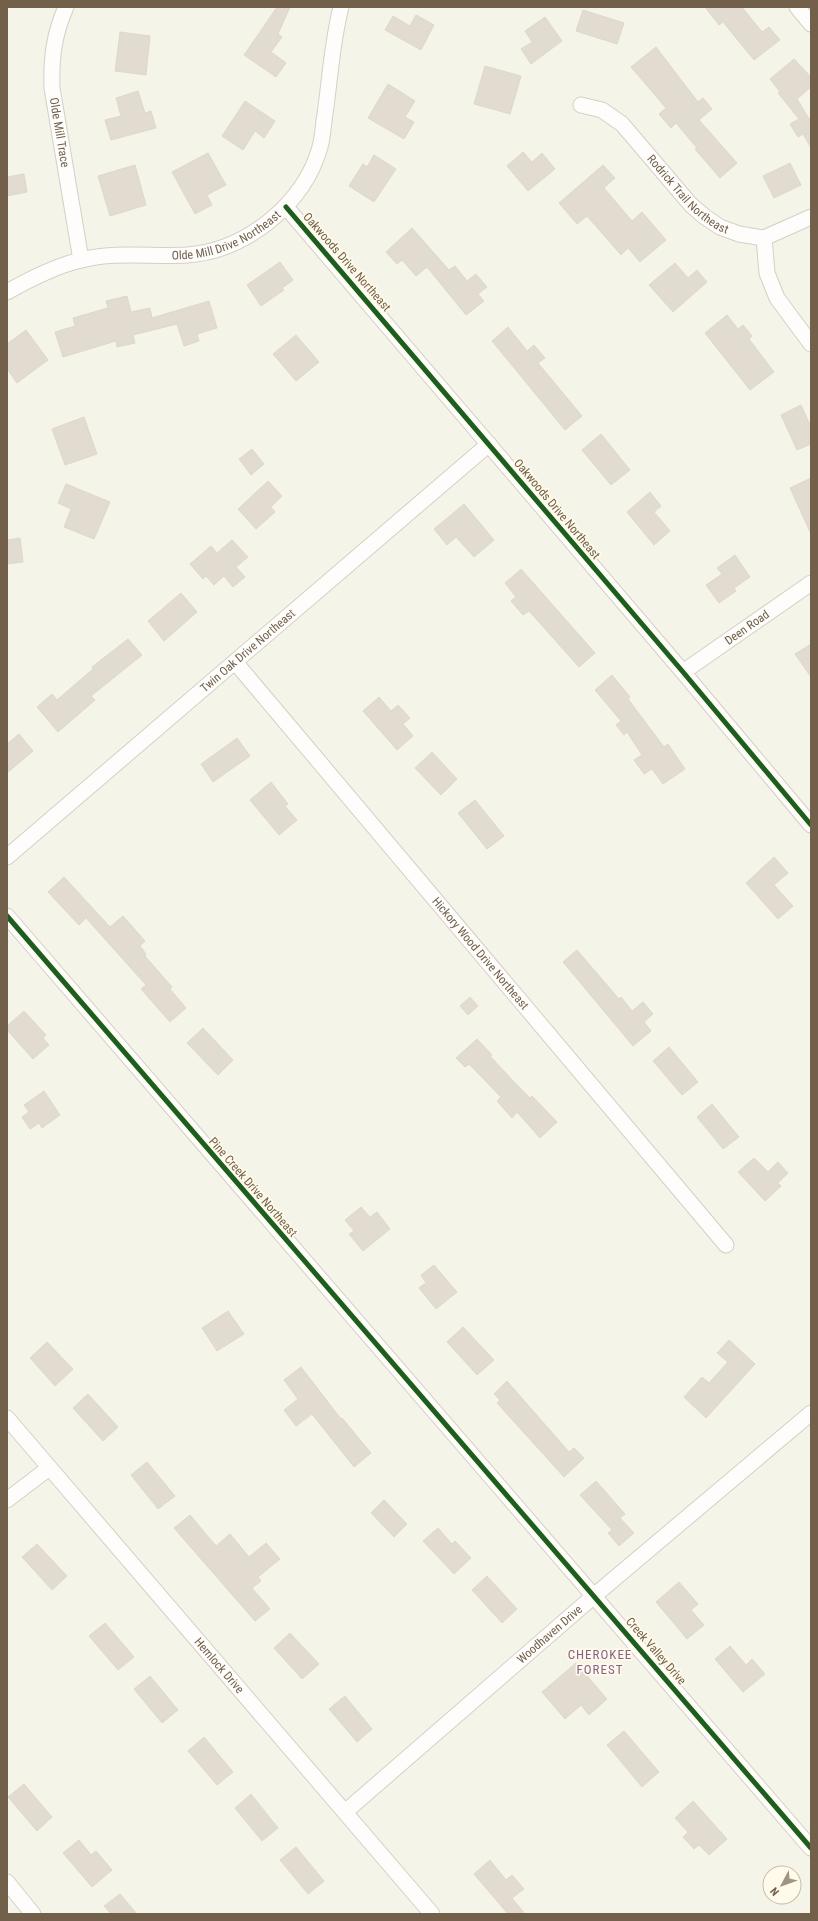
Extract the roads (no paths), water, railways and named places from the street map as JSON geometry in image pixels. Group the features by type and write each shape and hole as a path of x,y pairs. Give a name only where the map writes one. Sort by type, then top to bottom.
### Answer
{"street":[{"name":"Olde Mill Trace","path":"66,7 54,39 51,65 52,88 82,260"},
{"name":"Olde Mill Drive Northeast","path":"7,292 44,273 82,260 103,256 189,255 214,250 239,240 263,226 286,207 307,177 320,147 341,7"},
{"path":"797,7 811,24"},
{"name":"Rodrick Trail Northeast","path":"581,105 602,110 622,124 691,205 705,217 720,227 739,234 764,238"},
{"name":"Oakwoods Drive Northeast","path":"286,207 683,672 811,825"},
{"path":"811,217 764,238 767,273 777,298 811,344"},
{"name":"Twin Oak Drive Northeast","path":"7,857 489,444"},
{"name":"Deen Road","path":"683,672 811,583"},
{"name":"Hickory Wood Drive Northeast","path":"235,662 726,1245"},
{"name":"Pine Creek Drive Northeast","path":"7,916 484,1469"},
{"name":"Woodhaven Drive","path":"345,1812 595,1596 811,1413"},
{"name":"Hemlock Drive","path":"7,1418 432,1914"},
{"path":"7,1500 49,1468"},
{"name":"Creek Valley Drive","path":"484,1469 811,1848"},
{"path":"7,1882 33,1914"}],"district":[{"name":"CHEROKEE FOREST","path":"600,1662"}]}
